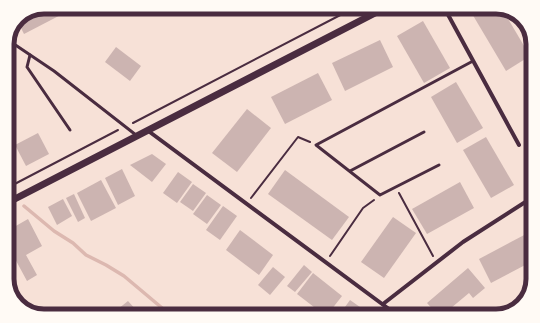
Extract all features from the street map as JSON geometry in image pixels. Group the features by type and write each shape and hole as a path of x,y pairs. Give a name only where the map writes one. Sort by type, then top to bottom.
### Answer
{"street":[{"path":"14,199 136,135 373,14"},
{"path":"448,14 519,145"},
{"path":"147,130 389,309"},
{"path":"383,304 463,242 526,202"}],"lane":[{"path":"14,44 54,71 136,135"},
{"path":"30,55 27,67 70,130"},
{"path":"439,165 380,195 316,145 473,61"},
{"path":"350,171 424,132"}],"path":[{"path":"14,184 342,14"},
{"path":"246,203 298,137 316,145"},
{"path":"396,187 437,262"},
{"path":"326,262 363,208 380,195"}],"building":[{"path":"44,14 63,14 24,34 20,26 32,16"},
{"path":"472,14 496,14 506,16 526,49 526,58 506,71"},
{"path":"423,21 450,68 424,83 397,36"},
{"path":"380,40 393,67 345,91 332,63"},
{"path":"116,47 141,66 130,81 105,62"},
{"path":"318,73 332,100 285,124 271,97"},
{"path":"456,82 483,128 457,143 431,97"},
{"path":"247,109 271,128 237,172 212,153"},
{"path":"38,133 49,154 26,166 15,145"},
{"path":"486,137 514,185 491,198 463,150"},
{"path":"152,154 166,164 152,182 130,165"},
{"path":"122,169 135,196 118,205 105,178"},
{"path":"285,170 349,217 332,240 268,194"},
{"path":"178,172 192,182 177,203 163,193"},
{"path":"101,180 116,208 91,221 77,193"},
{"path":"460,182 474,208 427,234 412,209"},
{"path":"193,184 206,193 193,211 180,202"},
{"path":"74,194 85,218 78,222 66,198"},
{"path":"207,195 221,205 207,224 193,214"},
{"path":"63,199 72,216 57,225 48,207"},
{"path":"223,206 237,216 220,240 206,230"},
{"path":"393,217 416,233 384,278 361,262"},
{"path":"28,219 42,246 26,255 37,275 27,281 14,257 14,227"},
{"path":"240,230 273,255 259,275 226,250"},
{"path":"526,234 526,265 491,283 479,259"},
{"path":"304,265 312,272 295,292 287,286"},
{"path":"273,267 285,277 270,295 258,285"},
{"path":"468,268 485,288 473,298 469,293 451,308 452,309 432,309 427,303"},
{"path":"313,273 342,296 332,309 316,309 297,294"},
{"path":"350,300 362,309 344,309"},
{"path":"128,301 135,309 118,309"}],"waterway":[{"path":"24,206 54,231 73,243 86,255 124,276 163,309"}]}
